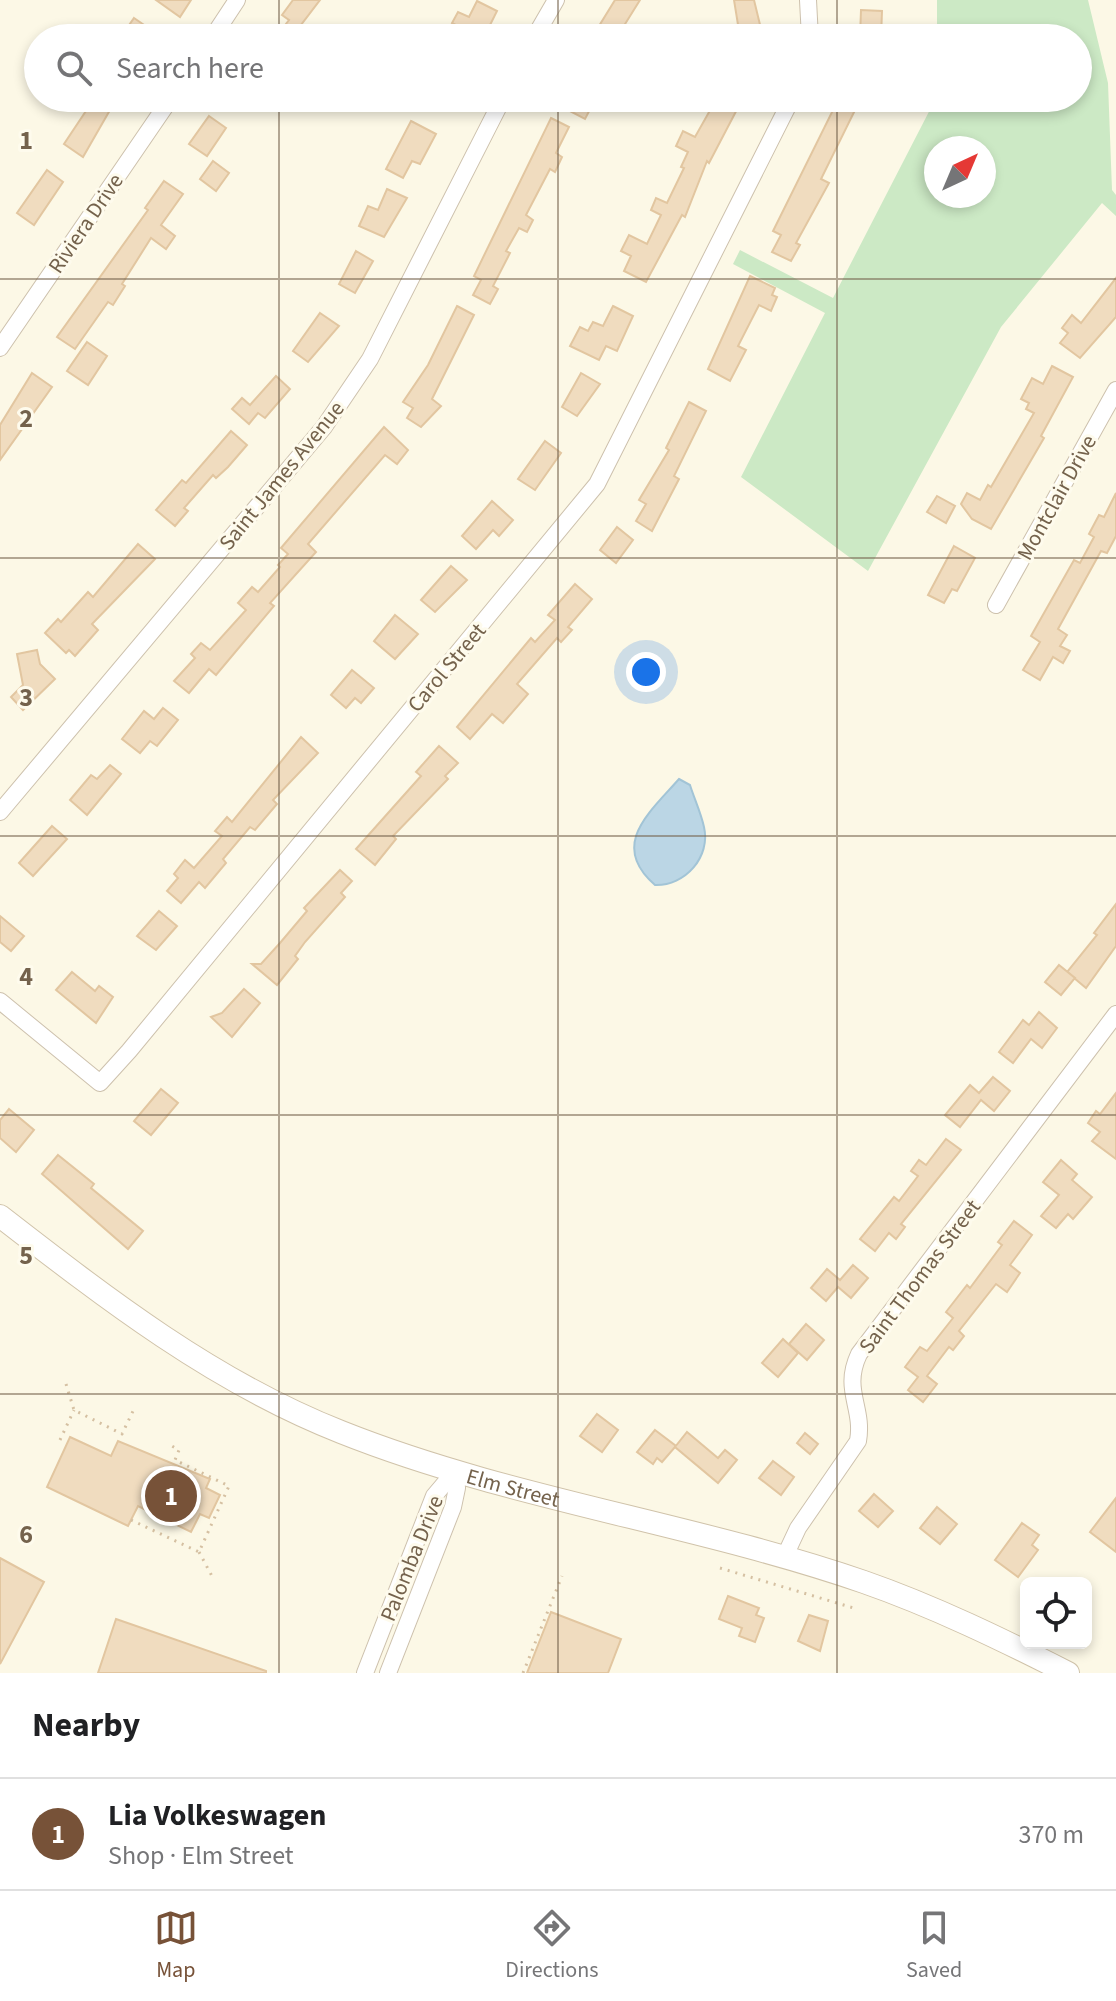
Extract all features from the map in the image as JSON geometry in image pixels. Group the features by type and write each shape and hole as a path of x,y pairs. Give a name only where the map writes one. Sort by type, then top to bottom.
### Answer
{"main road":[{"name":"Elm Street","path":"0,1216 111,1302 223,1375 339,1432 456,1470 867,1583 1068,1673"}],"street":[{"path":"221,24 237,0"},
{"path":"542,24 556,0"},
{"path":"808,0 809,24"},
{"name":"Riviera Drive","path":"0,348 161,112"},
{"name":"Saint James Avenue","path":"0,812 324,427 370,359 496,112"},
{"name":"Carol Street","path":"0,1001 100,1083 129,1051 597,484 785,112"},
{"name":"Montclair Drive","path":"996,605 1116,390"},
{"name":"Saint Thomas Street","path":"784,1558 798,1528 858,1441 861,1427 851,1396 851,1371 859,1354 1116,1014"},
{"name":"Palomba Drive","path":"365,1673 434,1496 456,1470"},
{"name":"Palomba Drive","path":"388,1673 453,1507 456,1470"}],"path":[{"path":"60,1440 74,1410 66,1384"},
{"path":"74,1410 122,1434 134,1409"},
{"path":"170,1445 179,1450 175,1460 229,1486 199,1552"},
{"path":"131,1520 199,1552 213,1578"},
{"path":"720,1568 857,1609"},
{"path":"523,1673 562,1576"}],"green space":[{"path":"937,0 1088,0 1108,83 1112,190 1116,195 1116,216 1102,203 1001,327 868,571 741,477 825,313 733,264 740,250 833,298 929,112 1092,112 1092,24 937,24"}],"water":[{"path":"679,779 690,785 704,827 704,849 686,875 676,881 655,885 635,856 634,843 646,817"}],"building":[{"path":"156,0 191,0 180,17"},
{"path":"293,0 320,0 302,24 286,24 289,20 282,15"},
{"path":"615,0 640,0 625,24 600,24"},
{"path":"734,0 754,0 760,24 738,24"},
{"path":"477,1 497,11 490,24 452,23 458,12 469,17"},
{"path":"861,10 882,11 882,24 860,24"},
{"path":"85,112 109,112 83,157 64,144"},
{"path":"572,112 589,112 585,119"},
{"path":"709,112 736,112 709,163 707,161 685,217 682,215 646,282 624,271 631,256 621,251 629,235 647,244 661,215 651,210 656,198 667,203 684,168 681,167 688,152 676,146 683,131 695,137"},
{"path":"832,112 854,112 821,179 829,183 796,243 800,245 791,261 772,252 781,235 773,231"},
{"path":"209,116 226,128 207,156 189,144"},
{"path":"551,118 569,127 556,153 562,157 555,172 550,169 526,215 533,220 527,232 519,228 506,251 510,253 493,286 498,289 490,304 473,295 481,280 474,276"},
{"path":"411,121 436,134 420,164 412,161 403,178 386,169"},
{"path":"213,161 229,173 216,191 200,179"},
{"path":"47,170 63,182 34,225 17,213"},
{"path":"164,181 183,194 161,225 175,236 166,249 151,238 122,284 125,286 113,305 108,302 75,349 57,337 148,210 145,208"},
{"path":"387,189 407,198 384,237 359,226 368,206 378,210"},
{"path":"356,251 373,261 355,293 339,284"},
{"path":"750,276 775,288 772,295 777,297 771,311 759,305 738,346 746,350 730,381 708,369"},
{"path":"1116,278 1116,317 1080,358 1060,343 1068,333 1062,328 1072,315 1081,323"},
{"path":"457,306 474,315 432,399 441,406 421,427 407,418 413,408 403,402 428,365"},
{"path":"613,306 633,316 617,351 606,346 599,360 570,346 580,327 588,331 593,322 603,326"},
{"path":"320,313 339,326 308,362 293,351"},
{"path":"87,342 107,356 88,385 67,371"},
{"path":"1052,366 1073,377 1041,436 1044,438 991,529 972,519 961,504 967,493 980,500 988,485 991,487 1034,413 1026,409 1029,403 1021,399 1032,378 1043,384"},
{"path":"32,373 52,387 0,460 0,425"},
{"path":"581,373 600,384 577,416 562,407"},
{"path":"276,376 290,389 265,418 258,413 249,424 232,409 242,398 250,405"},
{"path":"689,402 706,411 674,476 679,479 652,531 636,521 646,504 639,500 669,450 666,448"},
{"path":"384,427 408,450 397,464 385,455 308,544 316,552 270,603 274,606 216,675 209,669 189,693 174,681 195,658 191,654 201,643 210,650 246,610 238,603 252,587 258,592 280,567 278,565 288,554 281,548"},
{"path":"231,431 247,445 216,478 213,475 184,508 188,511 175,526 156,510 182,480 186,483"},
{"path":"545,441 561,453 535,490 518,479"},
{"path":"1116,493 1116,536 1107,553 1101,551 1058,629 1067,635 1060,646 1070,651 1063,663 1053,657 1040,680 1023,670 1040,642 1031,636 1074,560 1080,563 1094,537 1089,534 1099,515 1104,517"},
{"path":"937,496 955,506 946,523 927,512"},
{"path":"492,501 513,520 499,536 493,530 476,549 462,536"},
{"path":"617,527 633,540 616,563 600,550"},
{"path":"138,544 155,559 92,624 98,630 75,656 69,650 66,653 45,633 58,619 61,622 88,592 93,597"},
{"path":"954,546 975,558 957,591 952,589 944,603 928,595"},
{"path":"451,566 467,580 435,612 421,600"},
{"path":"575,584 592,599 568,627 572,630 561,642 557,638 517,684 528,694 503,723 492,714 470,739 457,727 531,638 535,642 555,620 548,615"},
{"path":"395,615 418,634 395,659 374,641"},
{"path":"37,650 40,664 55,679 23,710 11,697 23,685 17,654"},
{"path":"352,670 374,688 361,703 355,698 346,708 331,695"},
{"path":"163,708 178,720 157,746 150,741 140,753 122,739 144,711 154,719"},
{"path":"301,737 318,753 273,800 277,804 255,830 250,827 223,859 226,863 205,888 199,882 181,903 167,891 178,878 174,874 185,860 194,868 222,836 215,831 227,817 232,822"},
{"path":"439,746 458,763 445,776 448,779 393,836 396,839 375,865 356,849 421,776 416,772"},
{"path":"110,765 121,774 87,815 70,800 91,775 97,779"},
{"path":"52,826 67,839 33,876 19,863"},
{"path":"340,870 352,881 341,893 345,897 305,942 295,956 298,959 277,985 252,964 261,964 307,911 304,908"},
{"path":"1116,904 1116,946 1086,988 1067,972 1097,935 1094,933"},
{"path":"159,911 177,926 156,950 137,936"},
{"path":"0,916 24,936 11,951 0,942"},
{"path":"1059,965 1075,978 1061,995 1045,982"},
{"path":"72,972 95,991 99,986 113,997 96,1023 56,990"},
{"path":"244,989 260,1003 232,1037 211,1017 222,1013"},
{"path":"1039,1012 1057,1028 1042,1048 1031,1039 1013,1063 999,1052 1023,1020 1029,1025"},
{"path":"993,1077 1010,1091 994,1111 981,1100 960,1127 945,1115 970,1085 979,1093"},
{"path":"161,1089 178,1103 151,1135 134,1121"},
{"path":"1116,1093 1116,1159 1092,1141 1100,1132 1088,1123 1096,1111 1100,1114"},
{"path":"9,1109 34,1130 16,1152 0,1138 0,1120"},
{"path":"946,1139 961,1150 901,1224 905,1227 896,1239 889,1233 875,1251 860,1239 894,1197 899,1201 918,1176 911,1171 919,1160 926,1165"},
{"path":"58,1155 94,1184 91,1188 143,1231 128,1249 42,1174"},
{"path":"1061,1160 1077,1174 1072,1180 1092,1197 1073,1219 1068,1214 1056,1228 1041,1216 1059,1195 1043,1182"},
{"path":"1014,1221 1032,1235 1010,1265 1020,1273 1007,1292 996,1284 959,1331 964,1336 953,1350 949,1347 927,1376 937,1384 923,1402 908,1390 918,1377 905,1367 920,1347 927,1351 953,1318 946,1312 967,1285 970,1288 1002,1245 998,1242"},
{"path":"853,1265 868,1278 851,1298 838,1287 826,1301 811,1288 827,1269 840,1280"},
{"path":"806,1324 824,1340 807,1360 789,1344"},
{"path":"783,1339 798,1353 778,1377 762,1363"},
{"path":"597,1414 618,1430 602,1452 580,1436"},
{"path":"655,1430 676,1446 662,1462 657,1458 653,1464 637,1452"},
{"path":"687,1432 718,1458 725,1450 737,1460 718,1483 675,1447"},
{"path":"805,1433 818,1444 810,1454 797,1443"},
{"path":"70,1437 111,1456 118,1441 210,1479 206,1488 220,1495 209,1518 200,1514 191,1532 138,1506 128,1526 47,1487"},
{"path":"773,1461 794,1477 781,1495 759,1478"},
{"path":"874,1494 893,1511 878,1527 859,1511"},
{"path":"1116,1498 1116,1552 1090,1532"},
{"path":"937,1507 957,1524 940,1544 920,1528"},
{"path":"1022,1523 1039,1535 1032,1545 1038,1550 1018,1577 995,1560"},
{"path":"0,1558 44,1582 0,1664"},
{"path":"728,1596 759,1608 756,1615 764,1618 755,1642 739,1636 742,1628 719,1619"},
{"path":"551,1612 621,1639 608,1673 527,1673"},
{"path":"809,1615 828,1621 820,1651 798,1641"},
{"path":"116,1619 266,1671 266,1673 98,1673"}],"place":[{"name":"Lia Volkeswagen","path":"171,1496"}]}
